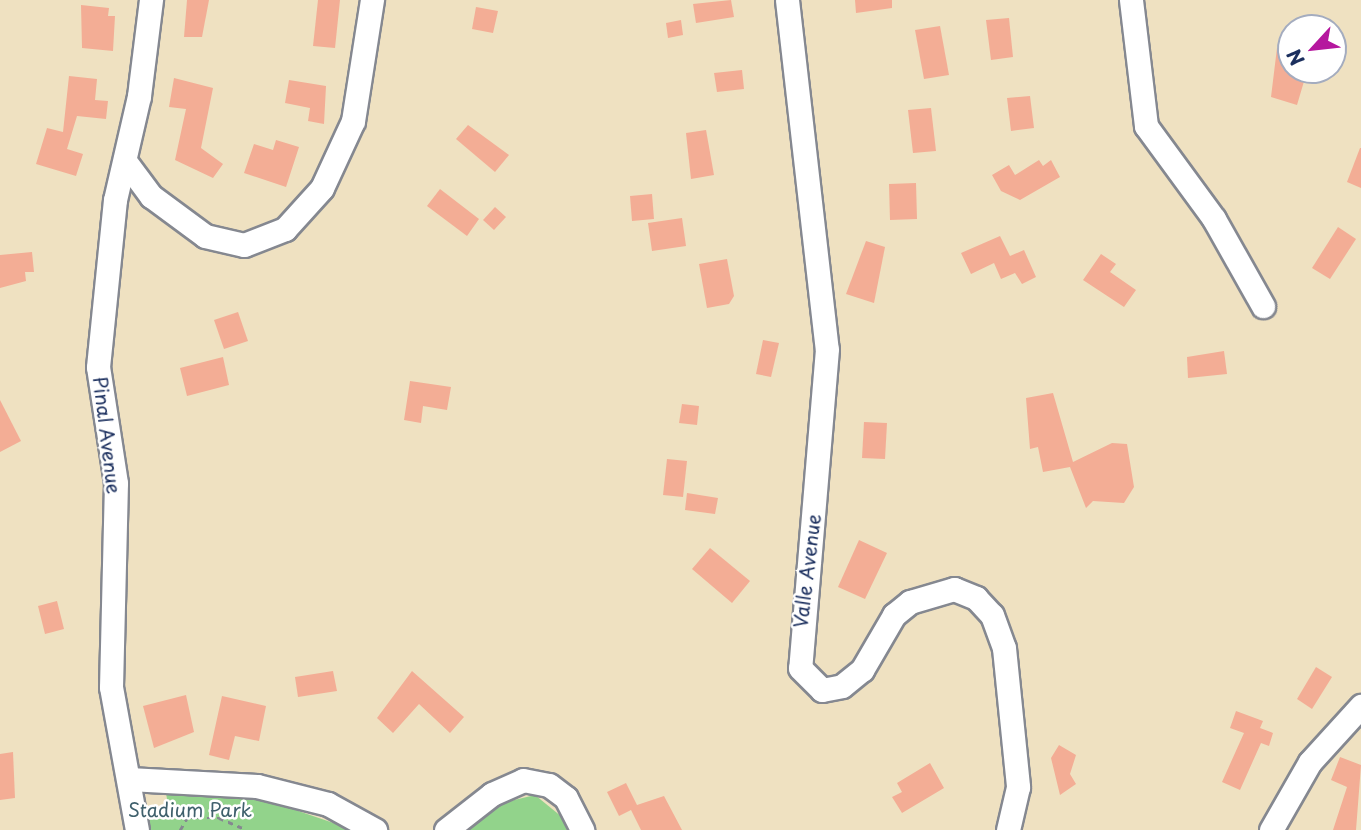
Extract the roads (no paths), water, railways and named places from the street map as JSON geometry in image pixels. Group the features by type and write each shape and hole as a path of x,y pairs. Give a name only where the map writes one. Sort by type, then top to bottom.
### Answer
{"street":[{"name":"Pinal Avenue","path":"137,830 111,687 116,483 98,367 124,162 151,0"},
{"path":"124,162 151,196 205,236 244,245 285,229 322,188 353,121 372,0"},
{"name":"Valle Avenue","path":"787,0 827,349 800,668 822,690 842,686 862,670 894,615 910,602 954,589 975,598 992,615 1004,648 1018,787 1008,830"},
{"path":"1131,0 1139,102 1151,137 1214,219 1263,306"},
{"path":"1271,830 1310,762 1361,706"},
{"path":"129,779 257,786 328,804 375,830"},
{"path":"446,830 492,794 523,780 548,785 566,798 582,830"}],"park label":[{"name":"Stadium Park","path":"190,810"}]}
